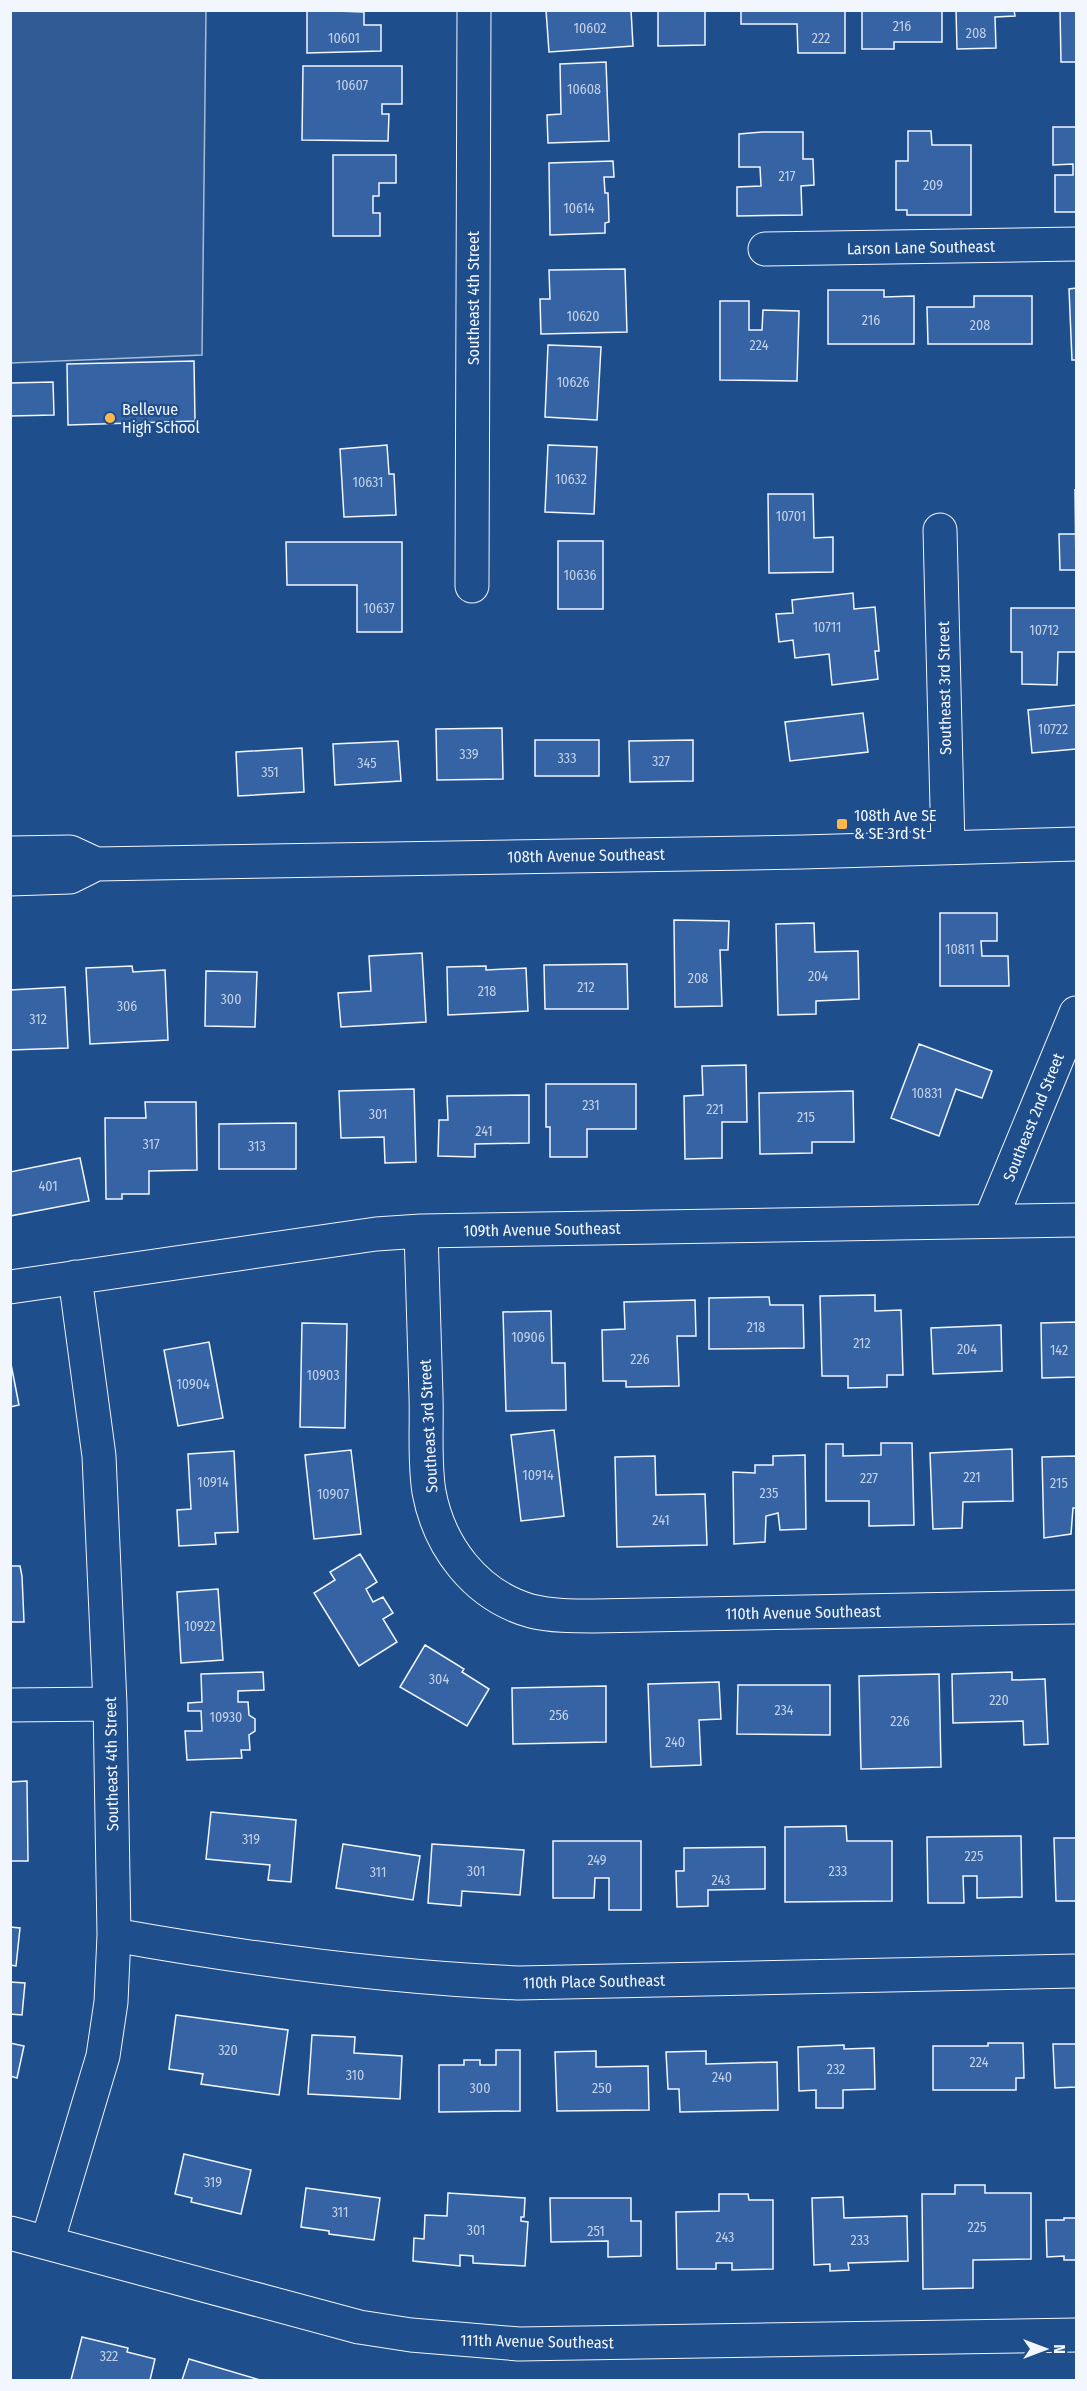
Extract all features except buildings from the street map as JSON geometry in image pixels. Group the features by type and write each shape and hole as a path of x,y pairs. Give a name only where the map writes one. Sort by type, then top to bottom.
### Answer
{"street":[{"name":"Southeast 4th Street","path":"472,586 474,10"},
{"name":"Larson Lane Southeast","path":"765,249 1077,244"},
{"name":"Southeast 3rd Street","path":"940,530 948,846"},
{"name":"108th Avenue Southeast","path":"10,879 70,877 96,864 307,858 801,852 1077,844"},
{"name":"108th Avenue Southeast","path":"10,853 70,852 96,864"},
{"name":"Southeast 2nd Street","path":"990,1221 1077,1013"},
{"name":"109th Avenue Southeast","path":"10,1287 376,1234 421,1231 1077,1220"},
{"name":"Southeast 3rd Street","path":"421,1231 429,1489 435,1514 441,1533 461,1564 484,1587 506,1601 530,1611"},
{"name":"Southeast 4th Street","path":"47,2243 103,2056 111,2002 114,1935 110,1704 99,1456 75,1277"},
{"name":"110th Avenue Southeast","path":"530,1611 563,1616 594,1616 1077,1607"},
{"path":"10,1705 110,1704"},
{"name":"110th Place Southeast","path":"114,1935 330,1969 441,1980 518,1983 1077,1971"},
{"name":"111th Avenue Southeast","path":"10,2233 359,2327 469,2341 519,2344 1077,2335"}],"shaded area":[{"path":"10,11 206,11 202,355 11,363"}],"place":[{"name":"Bellevue High School","path":"110,418"},
{"name":"108th Ave SE & SE 3rd St","path":"842,824"}]}
